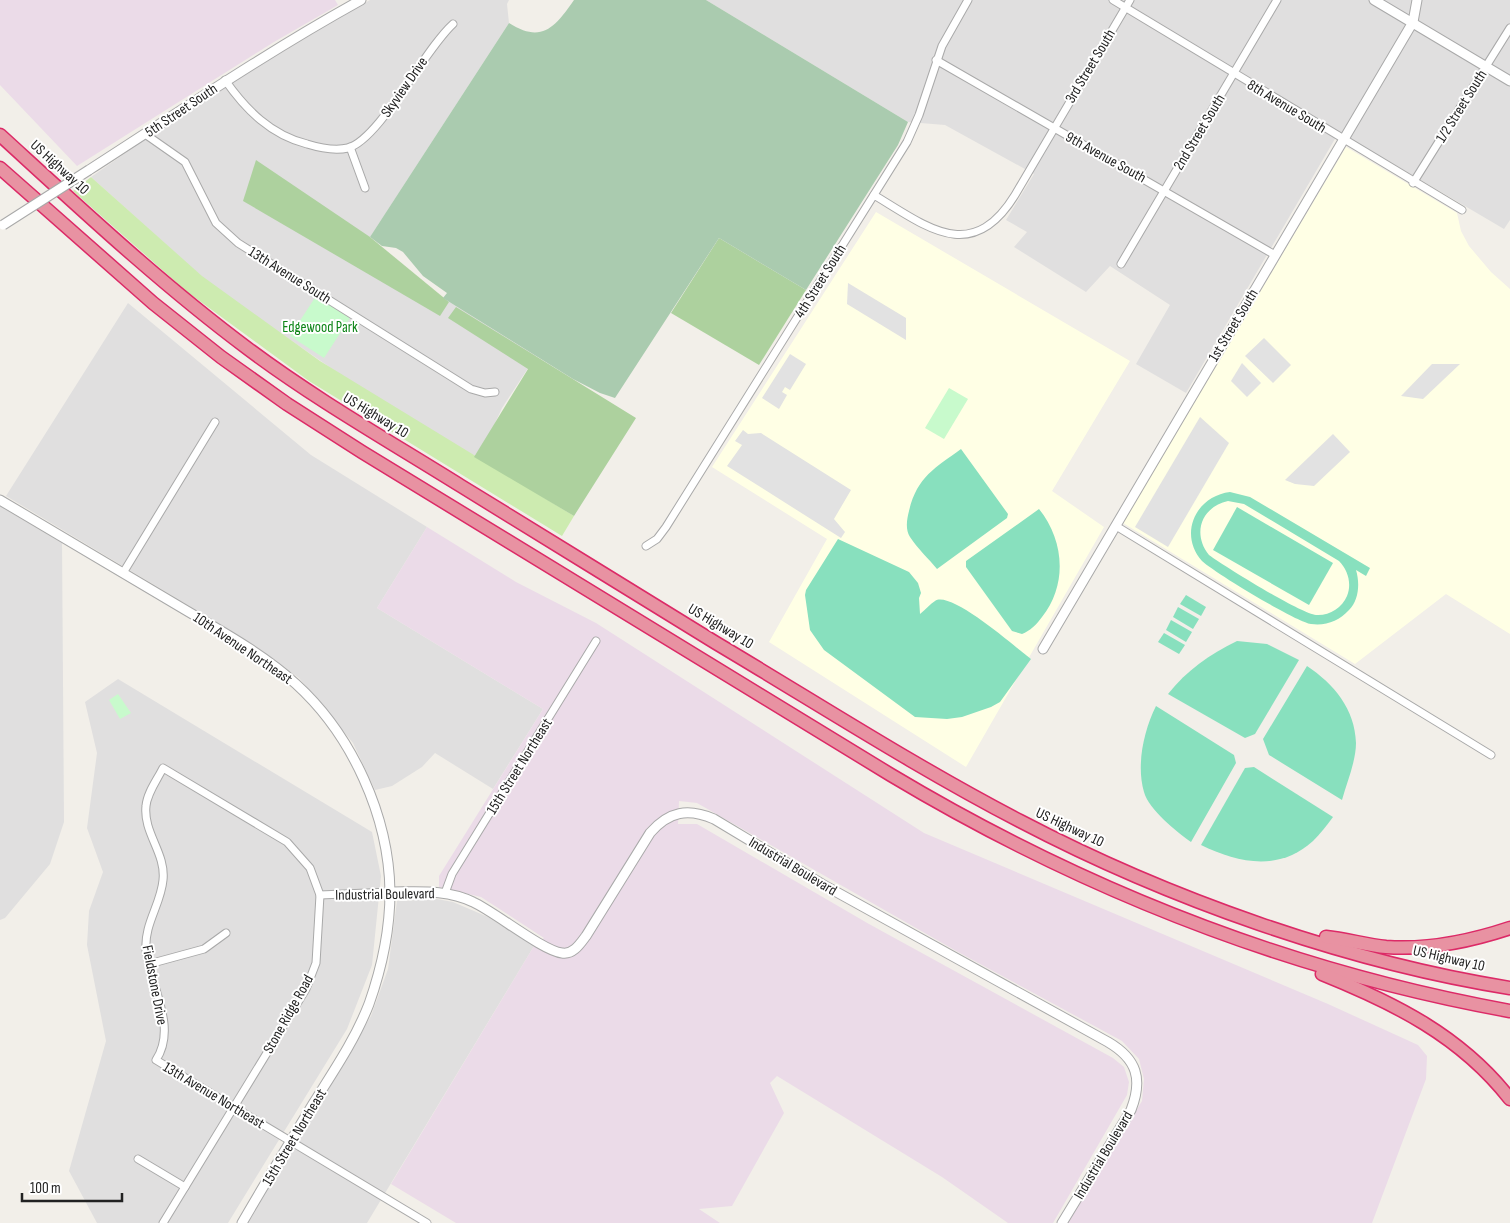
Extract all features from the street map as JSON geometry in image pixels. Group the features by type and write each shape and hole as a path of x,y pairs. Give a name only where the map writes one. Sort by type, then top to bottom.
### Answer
{"highway":[{"path":"0,129 33,165"},
{"name":"US Highway 10","path":"0,135 165,283 280,372 329,405 626,588 945,780 1022,822 1167,888 1306,938 1413,967 1510,988"},
{"path":"2,169 166,314 221,357 287,404 370,457 909,786 1042,858 1153,908 1362,990 1432,1026 1464,1050 1493,1077 1510,1099"},
{"path":"1306,938 1327,937 1386,947 1430,946 1463,941 1510,928"},
{"path":"1248,944 1398,988 1510,1011"}],"street":[{"name":"5th Street South","path":"2,226 146,134 225,80 295,36 361,0"},
{"name":"4th Street South","path":"646,546 657,539 666,527 914,129 936,60 968,0"},
{"name":"8th Avenue South","path":"1113,0 1413,183 1462,210"},
{"name":"3rd Street South","path":"874,195 938,232 956,235 982,229 992,223 1008,206 1130,0"},
{"name":"2nd Street South","path":"1121,264 1277,0"},
{"path":"1374,0 1510,81"},
{"name":"1st Street South","path":"1043,649 1413,22 1417,0"},
{"name":"Skyview Drive","path":"350,147 370,132 384,118 433,45 453,24"},
{"name":"1/2 Street South","path":"1413,183 1510,28"},
{"name":"9th Avenue South","path":"936,60 1164,189 1275,255"},
{"path":"225,80 240,101 253,114 285,137 316,147 350,147 365,188"},
{"name":"13th Avenue South","path":"146,134 185,162 216,222 238,242 471,389 485,393 495,392"},
{"path":"122,573 215,422"},
{"name":"10th Avenue Northeast","path":"1,503 266,660 312,700 341,738 358,768 383,838 390,892 387,925 377,979 368,1006 346,1051"},
{"path":"1116,526 1491,755"},
{"name":"15th Street Northeast","path":"445,893 452,874 596,641"},
{"name":"Stone Ridge Road","path":"163,768 287,842 310,868 320,895 316,963 306,989 163,1223"},
{"name":"Fieldstone Drive","path":"156,1060 162,1052 165,1022 149,964 146,938 161,895 164,878 163,864 145,818 146,804 163,768"},
{"name":"Industrial Boulevard","path":"320,895 390,892 445,893 472,901 550,949 565,954 572,951 586,936 650,832 657,824 679,812 703,814 822,884 1108,1042 1128,1058 1135,1070 1138,1083 1136,1097 1131,1110 1062,1223"},
{"path":"149,964 204,950 226,933"},
{"name":"15th Street Northeast","path":"242,1223 346,1051"},
{"name":"13th Avenue Northeast","path":"156,1060 427,1223"},
{"path":"138,1159 185,1187"}],"shaded area":[{"path":"0,0 335,0 338,5 274,42 77,166 0,85"},
{"path":"370,0 509,0 507,4 509,23 363,248 536,356 502,408 491,432 474,457 341,375 211,285 91,177 170,122 292,43"},
{"path":"574,0 706,0 908,122 898,145 806,290 719,238 615,398 600,393 573,379 443,298 447,293 423,276 403,252 396,248 382,246 370,237 509,23 530,32 547,30 554,25"},
{"path":"706,0 1510,0 1510,220 1504,229 1339,132 1186,393 1136,364 1170,305 1110,266 1086,292 1014,247 1027,232 1006,220 1034,174 945,125 908,122"},
{"path":"1346,147 1457,213 1461,231 1469,246 1491,272 1510,289 1510,634 1446,594 1355,664 1123,523"},
{"path":"876,212 1130,361 1052,491 1104,527 966,767 769,642 827,539 712,467"},
{"path":"848,283 906,318 906,340 847,304"},
{"path":"128,303 311,455 427,527 377,608 543,709 493,789 435,753 422,767 392,786 375,790 353,743 299,678 241,637 6,496"},
{"path":"1264,338 1291,365 1273,383 1245,356"},
{"path":"790,354 806,364 790,390 785,387 782,392 787,395 779,409 762,398"},
{"path":"1242,363 1261,383 1247,397 1231,381"},
{"path":"1432,364 1460,364 1423,399 1401,396"},
{"path":"1200,417 1229,443 1168,547 1135,527"},
{"path":"743,430 748,434 761,433 851,490 834,519 845,532 841,538 727,466 742,445 735,441"},
{"path":"1333,434 1350,452 1314,486 1295,484 1285,480"},
{"path":"0,506 62,543 64,822 50,864 5,918 0,920"},
{"path":"427,527 516,582 596,623 924,833 1328,1004 1418,1045 1427,1056 1426,1079 1372,1223 1068,1223 1142,1101 1144,1079 1139,1059 1122,1041 958,952 697,803 679,801 678,824 697,824 869,924 1113,1058 1124,1067 1129,1082 1127,1095 1053,1223 1008,1223 942,1177 777,1076 770,1083 784,1113 732,1206 699,1209 720,1223 456,1223 391,1184 534,946 544,938 481,897 439,887 439,876 543,709 377,608"},
{"path":"118,679 372,832 381,876 372,965 347,1029 228,1223 97,1223 69,1171 106,1041 87,945 89,911 103,872 87,828 97,753 85,702"},
{"path":"437,899 453,902 488,917 534,946 367,1223 246,1223 371,1016 388,969 397,901"}],"green space":[{"path":"256,160 370,237 449,302 440,316 243,201"},
{"path":"91,177 202,276 320,361 574,516 562,536 309,381 186,291 73,191"},
{"path":"719,238 806,290 759,365 671,313"},
{"name":"Edgewood Park","path":"316,296 350,318 324,358 290,336"},
{"path":"456,307 636,418 574,516 474,457 528,369 448,318"},
{"path":"949,388 968,399 944,439 925,428"},
{"path":"961,449 1008,514 1007,518 937,569 908,534 908,517 912,499 922,481 935,468"},
{"path":"1230,492 1250,497 1370,568 1366,576 1356,570 1358,591 1355,601 1349,610 1337,620 1311,624 1289,615 1256,596 1222,576 1202,561 1191,539 1191,528 1200,508 1218,495","holes":["1228,501 1244,504 1339,561 1347,573 1349,587 1345,600 1338,608 1330,613 1321,615 1308,613 1262,589 1209,555 1201,539 1200,530 1206,515 1211,509"]},
{"path":"1237,507 1333,563 1309,605 1213,550"},
{"path":"1039,509 1054,534 1060,562 1059,576 1056,591 1042,617 1036,625 1022,634 1012,631 966,567 966,561"},
{"path":"838,539 909,572 918,583 921,593 919,598 920,614 935,601 943,600 955,604 983,622 1031,659 1000,702 962,717 947,719 915,717 824,650 810,630 805,595 806,590"},
{"path":"1186,595 1206,607 1201,616 1180,604"},
{"path":"1178,607 1199,619 1193,629 1173,617"},
{"path":"1171,620 1192,632 1186,642 1166,630"},
{"path":"1164,633 1185,645 1179,654 1158,642"},
{"path":"1237,641 1267,644 1299,660 1255,734 1245,738 1168,694 1199,664"},
{"path":"1307,666 1334,689 1352,719 1356,750 1342,800 1269,755 1263,739"},
{"path":"118,694 131,713 120,719 109,700"},
{"path":"1156,706 1234,755 1236,763 1191,842 1171,827 1157,813 1144,792 1141,771 1142,748"},
{"path":"1254,767 1333,817 1313,841 1300,851 1272,861 1258,861 1229,856 1201,845 1245,768"}]}
